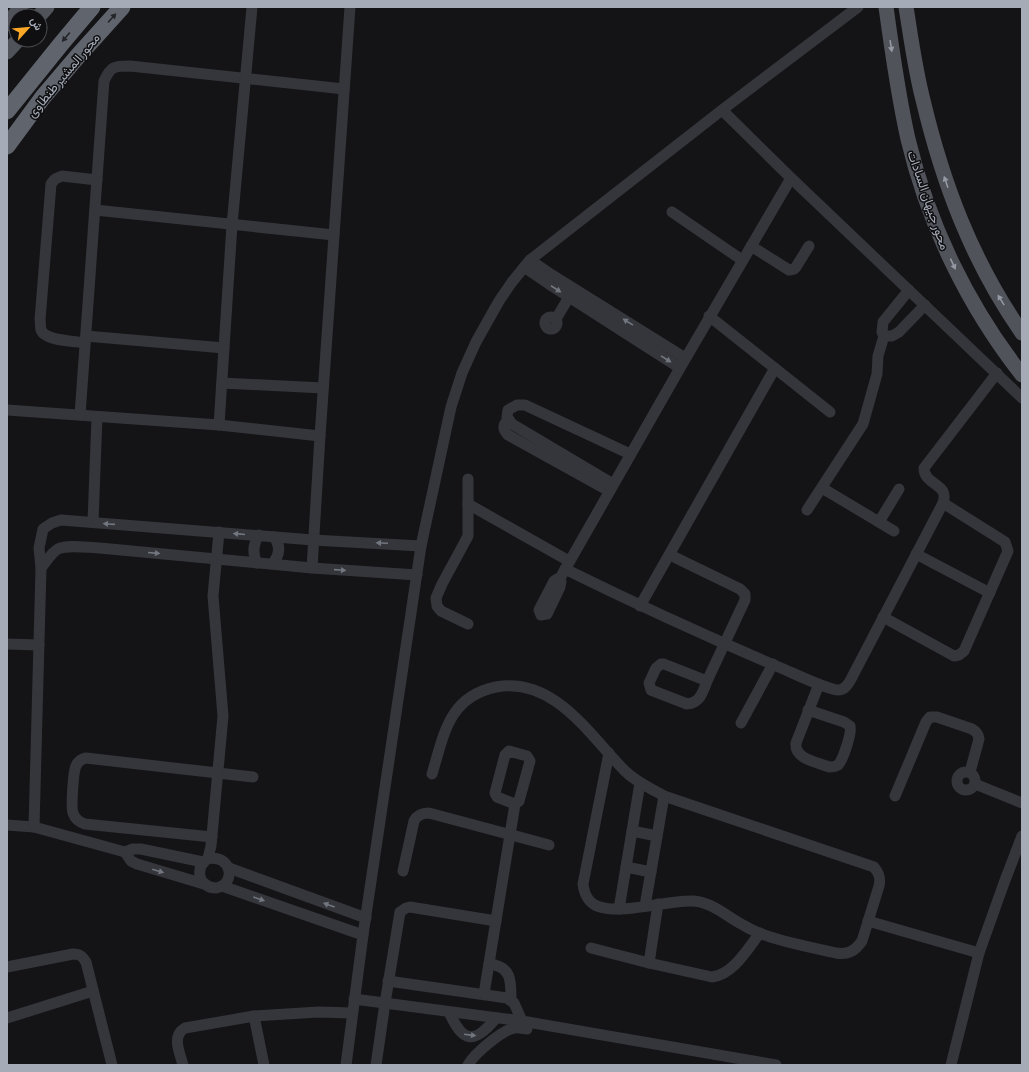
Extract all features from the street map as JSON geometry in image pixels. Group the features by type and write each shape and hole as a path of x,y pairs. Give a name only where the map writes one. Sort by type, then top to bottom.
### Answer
{"highway":[{"name":"محور المشير طنطاوى","path":"7,111 46,61 92,7"},
{"name":"محور المشير طنطاوى","path":"7,146 43,97 77,56 122,7"}],"main road":[{"path":"7,24 21,7"},
{"name":"محور جيهان السادات","path":"886,7 908,139 929,208 958,275 995,338 1022,375"},
{"name":"محور جيهان السادات","path":"906,7 922,98 932,139 952,200 964,231 990,282 1022,333"}],"lane":[{"path":"219,425 232,224 252,7"},
{"path":"312,568 350,7"},
{"path":"346,1065 363,935 418,575 421,546 451,406 462,372 476,342 499,301 527,263 722,110 858,7"},
{"path":"80,415 104,81 109,70 117,66 130,66 344,89"},
{"path":"722,110 791,178 1022,398"},
{"path":"97,180 62,176 55,179 51,184 40,320 41,331 46,336 53,339 86,339 224,348"},
{"path":"559,580 709,316 791,178"},
{"path":"95,210 334,235"},
{"path":"672,212 742,260"},
{"path":"751,246 789,270 794,269 809,246"},
{"path":"527,263 569,297 682,363"},
{"path":"527,263 552,275 682,363"},
{"path":"807,510 863,424 877,374 878,356 884,336 882,332 883,322 909,290"},
{"path":"556,319 569,297"},
{"path":"884,336 888,337 896,335 925,305"},
{"path":"709,316 830,412"},
{"path":"640,606 775,368"},
{"path":"468,504 567,565 640,606 819,684 840,690 848,685 943,503 943,492 927,478 924,473 924,468 997,373"},
{"path":"222,383 323,388"},
{"path":"611,488 546,450 506,433 504,430 504,424 508,420 508,410 517,405 525,405 630,454"},
{"path":"7,410 219,425 320,436"},
{"path":"93,522 97,417"},
{"path":"468,479 468,536 436,598 437,606 441,611 468,624"},
{"path":"822,488 894,531"},
{"path":"879,522 899,489"},
{"path":"884,617 954,656 957,656 964,651 1008,551 1007,546 1001,540 943,503"},
{"path":"34,828 41,568 39,548 43,529 52,523 61,520 313,540 421,546"},
{"path":"204,884 200,879 199,873 200,867 205,861 211,846 223,716 213,596 219,532"},
{"path":"257,563 254,548 259,535"},
{"path":"272,564 276,560 279,551 279,546 274,536"},
{"path":"41,568 51,555 58,549 66,547 100,548 312,568 418,575"},
{"path":"916,554 990,594"},
{"path":"670,555 740,589 745,594 745,600 708,682 698,701 693,704 687,704 654,692 649,687 656,668 661,664 708,682"},
{"path":"7,644 39,645"},
{"path":"741,723 773,664"},
{"path":"808,710 844,722 850,726 851,733 841,760 836,766 829,767 803,757 797,752 796,748 796,744 808,710 819,684"},
{"path":"432,774 447,725 452,715 459,708 475,696 488,690 503,686 522,686 532,689 548,696 576,718 590,731 625,771 640,783 664,796 874,867 879,872 880,879 862,941 858,948 844,954 786,941 760,933 744,926 722,911 698,901 619,909 595,905 585,894 583,884 609,753"},
{"path":"895,796 926,722 930,717 937,717 976,731 980,739 970,772"},
{"path":"484,994 515,804 519,801 530,761 527,756 509,751 505,755 495,793 497,797 515,804"},
{"path":"212,837 81,822 75,817 72,810 75,770 78,762 86,758 253,777"},
{"path":"970,772 975,777 975,784 970,789 966,790 963,789 957,781 960,774 970,772"},
{"path":"619,909 640,783"},
{"path":"975,784 1022,803"},
{"path":"646,906 664,796"},
{"path":"403,871 414,821 423,813 429,813 549,845"},
{"path":"7,825 34,828 125,852 132,849 141,849 205,861 214,858 221,859 229,868 228,878 222,886"},
{"path":"632,831 657,836"},
{"path":"951,1065 979,953 1022,836"},
{"path":"125,852 131,861 137,864 204,884 212,888 222,886 363,935"},
{"path":"626,867 651,872"},
{"path":"229,868 366,918"},
{"path":"649,963 658,904"},
{"path":"376,1065 399,915 402,909 410,907 496,920"},
{"path":"868,921 979,953"},
{"path":"591,948 707,976 717,976 731,969 760,933"},
{"path":"7,966 78,954 82,956 86,962 111,1065"},
{"path":"489,964 499,966 509,974 511,984 511,1000"},
{"path":"388,981 507,998 516,1006 522,1021"},
{"path":"7,1018 93,991"},
{"path":"354,999 522,1021 776,1065"},
{"path":"183,1065 177,1038 181,1030 185,1028 254,1016 319,1012 352,1013"},
{"path":"449,1012 456,1028 468,1036 483,1033 496,1018"},
{"path":"254,1016 264,1065"},
{"path":"468,1065 482,1048 514,1028 603,1042"}]}
